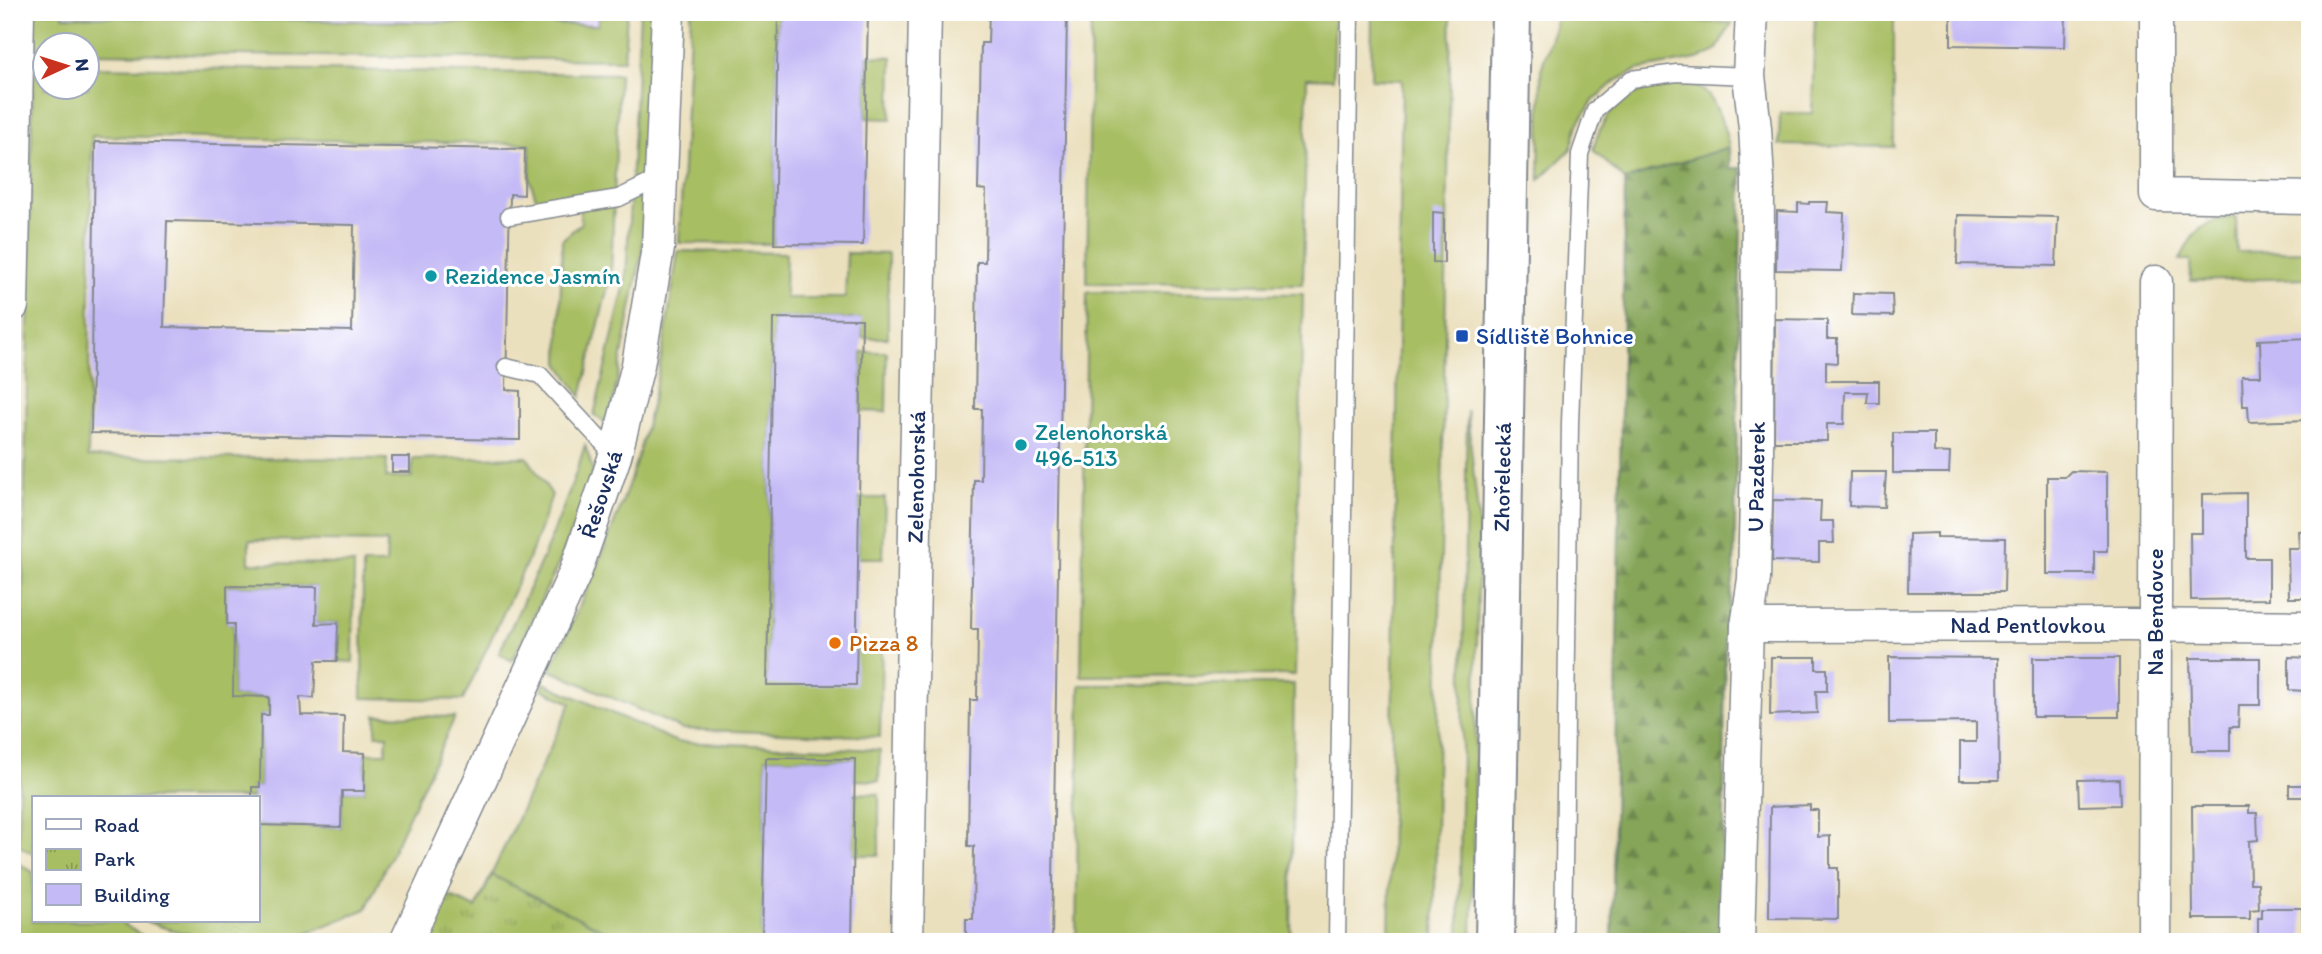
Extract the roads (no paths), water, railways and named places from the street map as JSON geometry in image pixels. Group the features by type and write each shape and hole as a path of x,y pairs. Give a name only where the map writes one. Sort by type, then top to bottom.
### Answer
{"street":[{"path":"12,306 18,12"},
{"name":"Řešovská","path":"405,942 575,573 615,456 638,365 658,248 668,12"},
{"name":"Zelenohorská","path":"907,942 925,12"},
{"name":"Zhořelecká","path":"1495,942 1511,12"},
{"name":"U Pazderek","path":"1738,942 1747,626 1755,579 1758,416 1758,181 1749,76 1752,12"},
{"path":"2156,12 2156,195 2310,198"},
{"name":"Na Bendovce","path":"2154,942 2156,282"},
{"name":"Nad Pentlovkou","path":"1747,626 2310,627"}],"lane":[{"path":"1337,942 1350,12"},
{"path":"1563,942 1570,423 1580,155 1595,110 1631,79 1677,73 1749,76"},
{"path":"509,216 619,198 660,178"},
{"path":"506,367 540,375 615,456"}],"place":[{"name":"Rezidence Jasmín","path":"431,276"},
{"name":"Sídliště Bohnice","path":"1462,336"},
{"name":"Zelenohorská 496-513","path":"1021,445"},
{"name":"Pizza 8","path":"835,643"}]}
